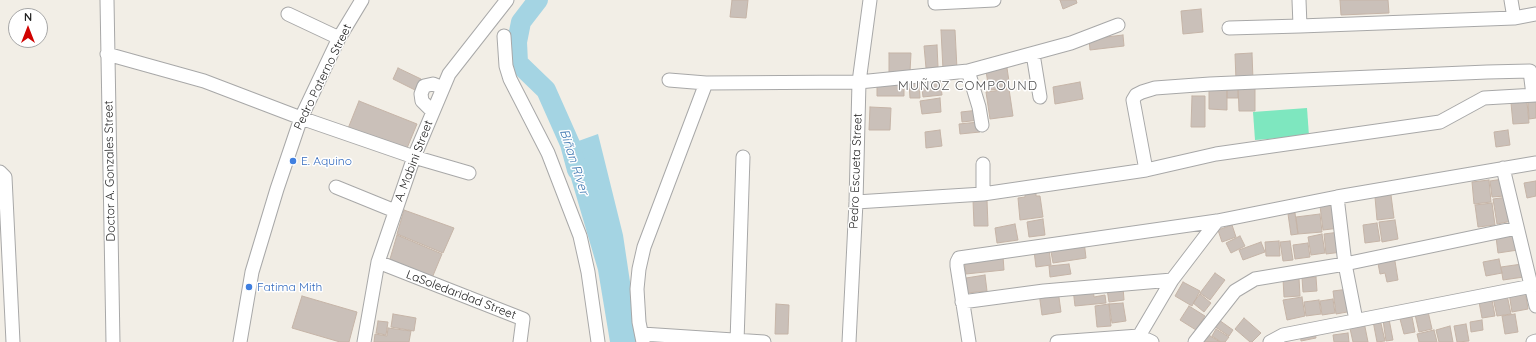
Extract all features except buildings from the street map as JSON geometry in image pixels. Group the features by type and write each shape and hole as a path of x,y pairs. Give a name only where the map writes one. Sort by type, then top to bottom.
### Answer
{"street":[{"name":"Doctor A. Gonzales Street","path":"107,0 113,342"},
{"name":"Pedro Paterno Street","path":"240,342 252,272 277,189 301,118 339,38 362,0"},
{"name":"A. Mabini Street","path":"364,342 378,262 414,157 449,74 507,0"},
{"name":"Pedro Escueta Street","path":"849,342 856,202 859,82 870,0"},
{"path":"935,0 935,3 994,0"},
{"path":"1299,0 1300,26"},
{"path":"1511,0 1514,18"},
{"path":"288,14 339,38"},
{"path":"1228,28 1514,18 1536,14"},
{"path":"669,80 706,83 859,82 968,71 1071,43 1118,25"},
{"path":"504,36 506,66 510,79 548,153 580,236 588,272 598,342"},
{"path":"107,54 204,81 301,118 414,157 469,173"},
{"path":"1033,54 1040,97"},
{"path":"968,71 979,107 982,125"},
{"path":"856,202 983,194 1146,170 1216,154 1440,122 1484,98 1535,95 1530,71 1234,83 1155,88 1136,95 1133,100 1146,170"},
{"path":"706,83 644,247 639,269 637,289 639,322 643,338 764,342"},
{"path":"433,112 422,101 421,94 424,86 433,84 443,88"},
{"path":"737,341 743,157"},
{"path":"969,342 957,262 960,258 1217,221 1337,197 1536,163"},
{"path":"982,164 983,194"},
{"path":"1503,168 1536,306"},
{"path":"2,175 13,342"},
{"path":"336,187 395,211"},
{"path":"1337,197 1345,264 1356,320"},
{"path":"1139,336 1172,280 1217,221"},
{"path":"1195,342 1235,291 1255,279 1345,264 1517,228"},
{"name":"LaSoledaridad Street","path":"378,262 523,319 520,342"},
{"path":"962,302 1044,291 1172,280"},
{"path":"1270,342 1284,335 1532,286"},
{"path":"1057,342 1139,336 1152,342"}],"green space":[{"path":"1307,108 1309,136 1255,140 1253,112"}],"water":[{"path":"598,134 623,235 639,342 610,342 598,270 560,141 570,144"}],"waterway":[{"name":"Biñan River","path":"538,0 521,22 517,42 518,63 546,90 570,144 577,170"}],"place":[{"name":"E. Aquino","path":"293,161"},
{"name":"Fatima Mith","path":"249,287"}],"district":[{"name":"MUÑOZ COMPOUND","path":"968,86"}]}
